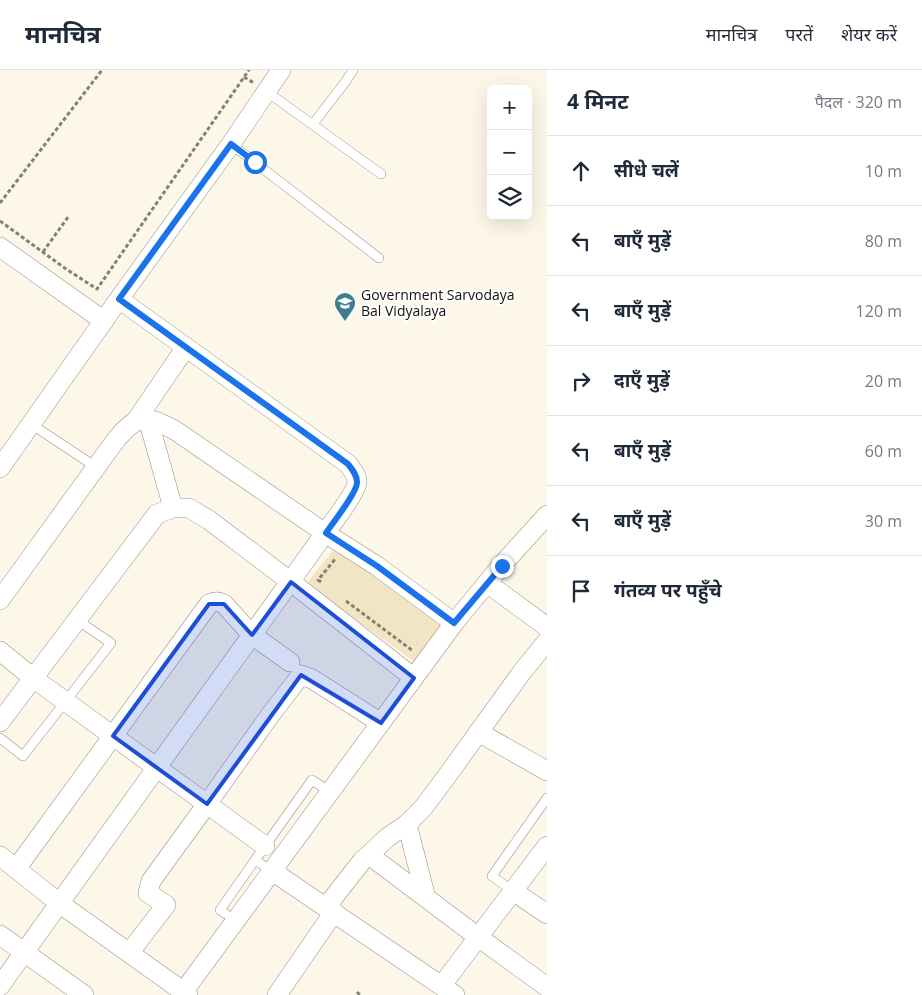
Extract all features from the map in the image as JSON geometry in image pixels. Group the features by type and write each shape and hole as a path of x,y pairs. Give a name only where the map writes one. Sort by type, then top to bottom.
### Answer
{"street":[{"path":"0,468 231,144 281,70"},
{"path":"0,247 104,321"},
{"path":"0,986 326,533 358,483 355,473 348,464 119,299"},
{"path":"141,420 186,347"},
{"path":"0,600 126,427 141,420 152,419 176,431 377,566 454,623"},
{"path":"141,420 173,508"},
{"path":"0,722 157,514 173,508 189,508 209,520 414,678"},
{"path":"0,856 60,903 184,994 272,870 454,623 547,515"},
{"path":"487,583 547,627"},
{"path":"16,869 209,604 219,602 224,604 252,635 290,662"},
{"path":"277,995 362,861 388,837 407,824 423,808 522,672 547,641"},
{"path":"0,652 207,804 260,853"},
{"path":"129,953 166,905 148,893 151,881 301,674 381,723"},
{"path":"478,732 547,771"},
{"path":"407,824 426,898"},
{"path":"272,870 448,990 478,937 547,846"},
{"path":"369,854 547,987"},
{"path":"514,891 547,914"},
{"path":"0,935 78,993"}],"lane":[{"path":"313,124 353,70"},
{"path":"266,91 381,174"},
{"path":"231,144 379,258"},
{"path":"31,424 96,467"},
{"path":"0,738 23,756 111,643 76,620"},
{"path":"226,914 220,910 312,780 330,792"},
{"path":"514,891 492,876 547,798"},
{"path":"260,853 272,870"}],"path":[{"path":"0,203 102,70"},
{"path":"0,221 66,269 97,288 249,70"},
{"path":"43,252 68,217"},
{"path":"326,586 318,580 345,546"},
{"path":"341,597 415,652"}],"highlighted area":[{"path":"291,582 414,678 381,723 301,675 207,804 113,736 209,604 224,604 252,635"}],"shaded area":[{"path":"336,547 447,625 418,664 306,584"}],"place":[{"name":"Government Sarvodaya Bal Vidyalaya","path":"345,322"}],"route":[{"path":"255,162 231,144 119,299 348,464 355,473 358,483 326,533 377,566 454,623 502,566"}]}
